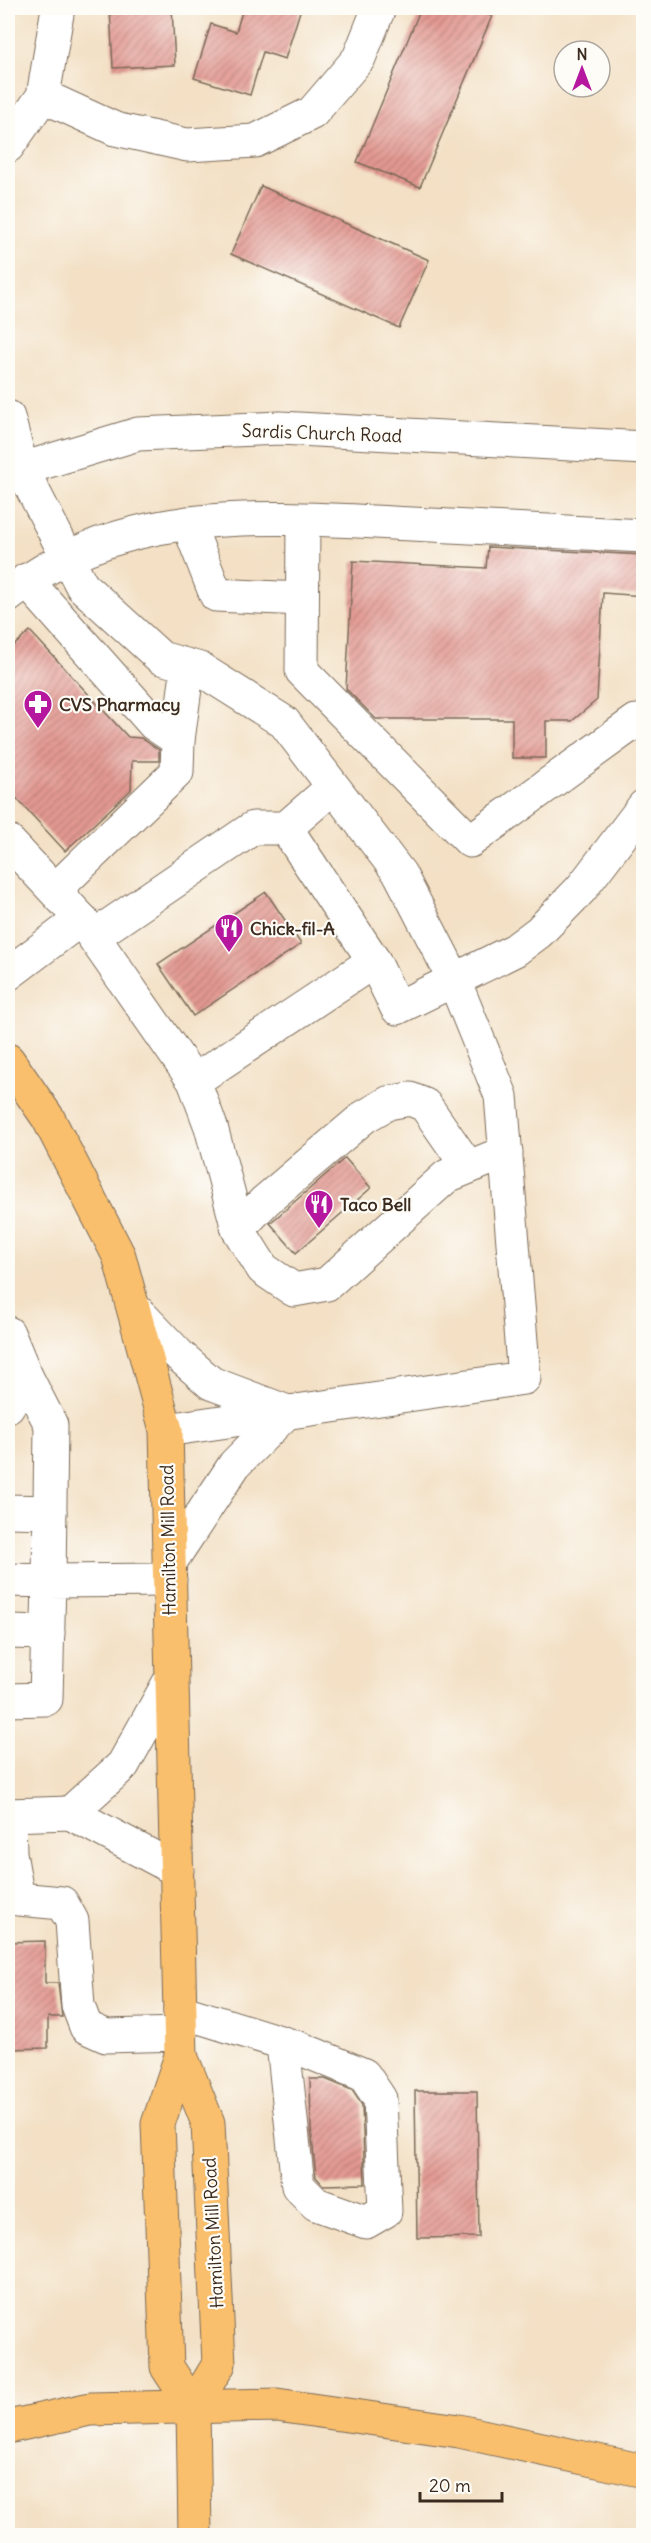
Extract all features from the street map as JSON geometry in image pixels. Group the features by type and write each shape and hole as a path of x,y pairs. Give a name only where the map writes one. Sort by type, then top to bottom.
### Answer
{"main road":[{"name":"Hamilton Mill Road","path":"8,1060 48,1118 118,1256 166,1430 181,2034 208,2123 219,2364 193,2407 167,2367 158,2124 181,2034"},
{"path":"8,2427 90,2409 277,2405 459,2431 644,2471"},
{"path":"193,2407 195,2535"}],"street":[{"path":"8,146 44,96 58,8"},
{"path":"44,96 115,129 187,145 255,141 312,113 359,58 379,8"},
{"path":"8,417 15,472 68,556 82,586 161,658 200,669 284,722 400,874 454,980 501,1096 524,1378 166,1430"},
{"name":"Sardis Church Road","path":"15,472 138,434 280,428 644,448"},
{"path":"178,740 154,724 17,588 68,556 132,532 188,523 225,520 303,520 644,536"},
{"path":"303,520 302,671 470,841 641,719"},
{"path":"188,523 216,595 302,599"},
{"path":"55,890 177,772 178,740 188,666"},
{"path":"8,974 253,828 286,828 333,787"},
{"path":"286,828 374,962 397,1008 515,950 539,932 581,889 644,806"},
{"path":"8,841 55,890 87,928 194,1081 211,1127 238,1229 262,1269 294,1290 327,1284 447,1176 506,1152"},
{"path":"194,1081 374,962"},
{"path":"238,1229 265,1201 346,1132 364,1117 388,1103 410,1099 425,1105 468,1167"},
{"path":"133,1307 180,1356 211,1383 287,1412"},
{"path":"8,1334 26,1377 51,1425 46,1699 8,1700"},
{"path":"8,1406 26,1377"},
{"path":"8,1580 49,1581 170,1572 234,1464 287,1412"},
{"path":"8,1511 50,1512"},
{"path":"8,1632 48,1633"},
{"path":"70,1813 123,1765 171,1679"},
{"path":"177,1870 70,1813 8,1815 13,1900 62,1903 72,1921 78,2006 86,2027 106,2036 181,2034 283,2044 364,2075 380,2099 385,2211 366,2222 316,2204 298,2186 283,2044"}],"building":[{"path":"110,8 172,8 175,65 113,68"},
{"path":"243,8 301,8 285,59 263,52 250,95 194,78 211,24 236,32"},
{"path":"421,8 471,8 492,16 420,187 357,162"},
{"path":"261,186 429,260 399,328 231,254"},
{"path":"488,547 644,555 644,596 603,593 597,700 572,721 546,721 546,758 512,758 512,719 376,719 346,689 353,561 486,568"},
{"name":"CVS Pharmacy","path":"30,631 128,737 141,738 159,750 159,761 132,761 131,790 65,851 8,789 8,651"},
{"name":"Chick-fil-A","path":"266,892 301,944 193,1016 158,964"},
{"path":"345,1158 371,1188 296,1253 270,1223"},
{"path":"45,1941 45,1983 58,1983 62,2017 48,2017 48,2048 8,2049 8,1942"},
{"path":"310,2079 325,2079 352,2090 362,2105 365,2184 323,2185 316,2177 311,2128"},
{"path":"415,2091 477,2091 479,2237 417,2238"}],"place":[{"name":"CVS Pharmacy","path":"38,730"},
{"name":"Chick-fil-A","path":"229,954"},
{"name":"Taco Bell","path":"319,1230"}]}
